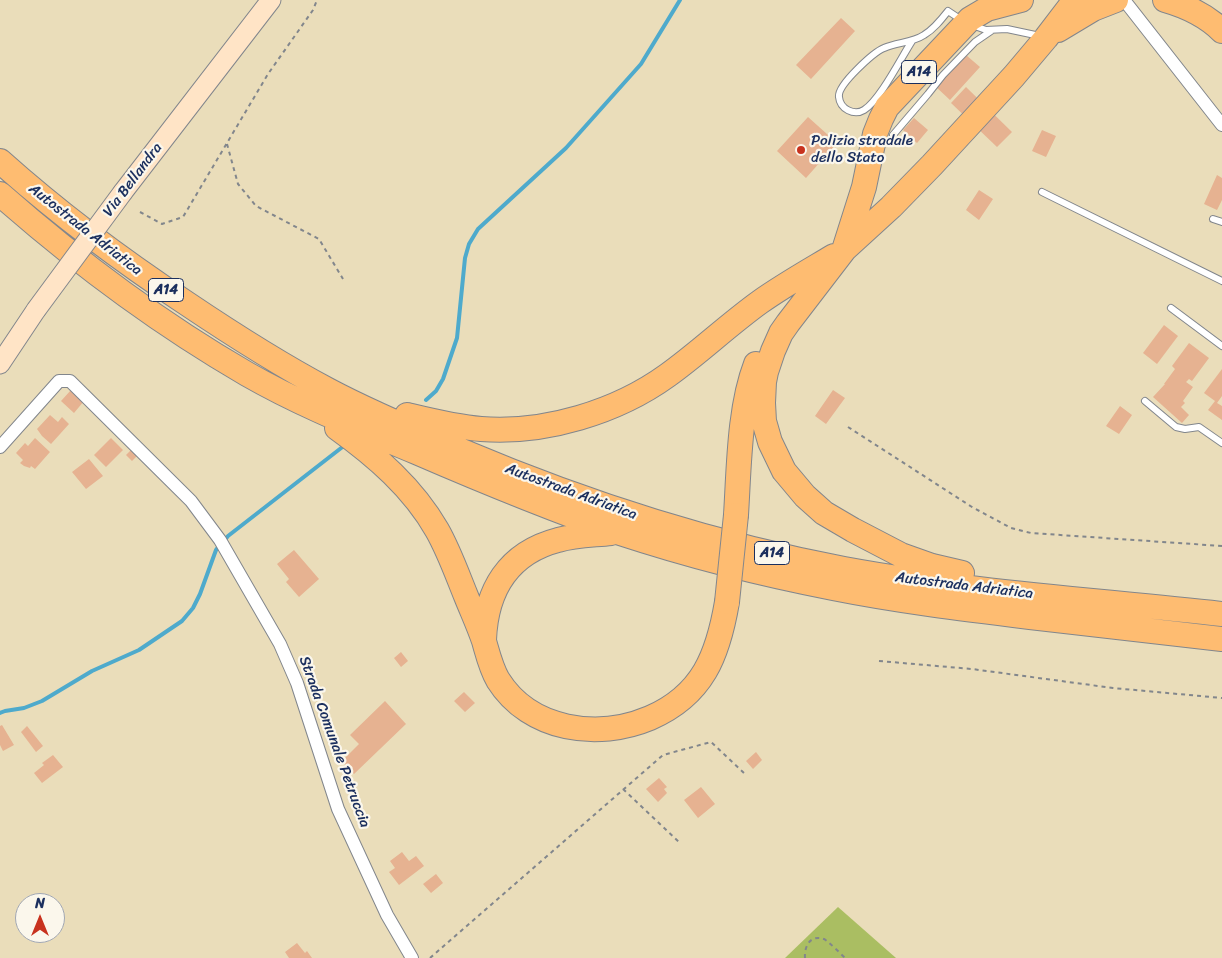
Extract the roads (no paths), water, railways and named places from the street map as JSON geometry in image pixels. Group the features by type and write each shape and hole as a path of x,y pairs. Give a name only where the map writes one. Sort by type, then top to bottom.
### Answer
{"highway":[{"name":"A14","path":"1021,0 987,9 974,16 892,102 884,113 875,134 864,187 844,250 784,329 773,351 764,382 764,421 781,466 791,481 810,502 830,517 893,551 932,566 968,575 1130,604"},
{"name":"A14","path":"302,403 372,455 415,497 446,546 484,642 491,666 498,680 514,700 530,712 546,720 567,727 590,730 614,728 637,723 658,714 676,703 692,688 708,667 721,631 727,602 744,414 756,363 770,336 783,317 844,250 899,200 1014,76 1075,0"},
{"path":"1046,38 1093,9 1116,0"},
{"path":"1165,0 1192,10 1212,22 1222,32"},
{"name":"Autostrada Adriatica","path":"0,161 79,227 135,269 267,356 345,399 441,442 546,485 648,519 750,548 843,568 919,581 1006,592 1222,614"},
{"name":"Autostrada Adriatica","path":"0,194 62,246 151,312 229,363 270,386 302,403 489,483 620,533 754,571 868,595 932,605 1222,639"},
{"name":"A14","path":"345,399 436,422 482,429 509,430 527,428 555,424 588,415 625,400 660,381 759,302 844,250"},
{"name":"A14","path":"484,642 486,616 493,592 508,568 535,548 559,540 578,536 620,533"}],"main road":[{"name":"Via Bellandra","path":"0,364 36,310 123,192 271,0"}],"street":[{"path":"1124,0 1222,125"},
{"name":"Strada Comunale Petruccia","path":"0,447 59,381 70,381 191,501 222,544 283,652 297,683 338,809 387,915 412,958"}],"lane":[{"path":"912,41 879,95 868,107 860,112 845,108 840,100 840,89 865,62 876,52 912,41 929,32 948,11 966,23 981,29 991,31 1007,29 1046,38"},
{"path":"893,135 942,75 974,42 991,31"},
{"path":"1042,192 1222,281"},
{"path":"1214,219 1222,222"},
{"path":"1171,308 1222,346"},
{"path":"1145,401 1176,427 1186,429 1200,427 1222,443"}],"waterway":[{"path":"426,400 436,391 443,379 457,338 465,258 469,244 478,229 566,148 641,64 680,0"},
{"path":"224,541 345,445"},
{"path":"0,713 24,708 42,701 92,671 139,650 182,621 193,608 200,594 219,546"}],"place":[{"name":"Polizia stradale dello Stato","path":"801,150"}]}
